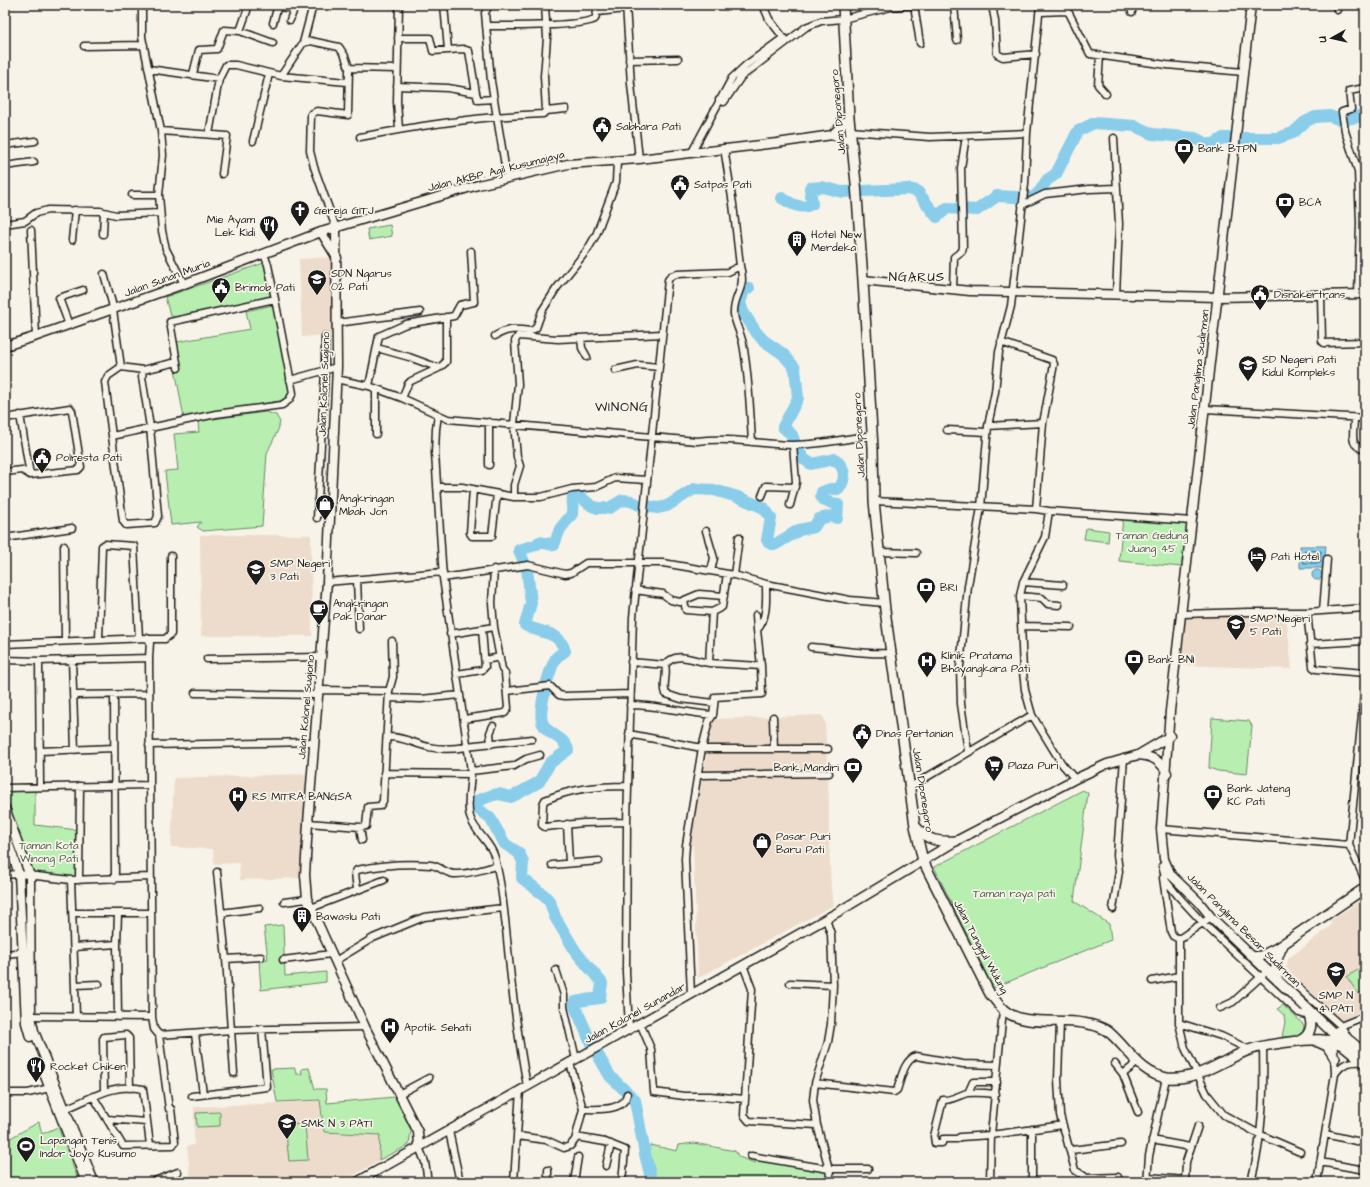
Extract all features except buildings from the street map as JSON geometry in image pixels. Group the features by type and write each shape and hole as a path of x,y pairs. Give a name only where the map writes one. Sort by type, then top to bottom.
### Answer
{"main road":[{"name":"Jalan Diponegoro","path":"843,5 848,118 856,183 863,280 872,435 874,501 885,603 915,826 923,861"},
{"name":"Jalan Panglima Sudirman","path":"1170,736 1170,711 1251,5"},
{"path":"832,134 848,118"},
{"name":"Jalan AKBP. Agil Kusumajaya","path":"336,228 404,206 507,178 568,164 639,159 832,134 851,141"},
{"name":"Jalan Sunan Muria","path":"5,346 112,310 321,232 336,228"},
{"name":"Jalan Kolonel Sugiono","path":"336,228 338,259 337,367 327,582 317,692 305,875 308,899 311,908 365,1027 418,1132 419,1147"},
{"path":"321,232 338,259"},
{"path":"863,280 953,289 1116,295 1218,297 1361,294"},
{"name":"Jalan Kolonel Sunandar","path":"358,1182 629,1028 826,919 956,841 1075,779 1107,764 1138,754 1170,736"},
{"name":"Jalan Panglima Besar Sudirman","path":"1170,736 1161,829 1164,859 1169,871 1199,902 1211,917 1268,973 1279,981 1333,1037"},
{"path":"1138,754 1148,755 1156,759 1163,765 1167,773"},
{"path":"5,808 30,876 28,952 29,1035 50,1088 62,1110 94,1182"},
{"path":"915,826 931,840 941,842 956,841"},
{"path":"1161,829 1158,837 1158,847 1162,866 1175,885 1197,906 1203,908"},
{"path":"5,833 19,874 28,952"},
{"name":"Jalan Tunggul Wulung","path":"923,861 990,994 1003,1010 1019,1018 1060,1022 1082,1022 1104,1029 1111,1034 1137,1063 1166,1078"},
{"path":"1253,957 1269,952 1365,888"},
{"path":"1268,973 1279,956 1285,942"},
{"path":"28,1016 86,1182"},
{"path":"1301,1042 1307,1036 1314,1018"},
{"path":"1166,1078 1198,1074 1250,1050 1333,1037 1347,1043 1364,1060"},
{"path":"1301,1042 1324,1044 1330,1049 1335,1058"},
{"path":"418,1132 433,1139"}],"street":[{"path":"142,5 141,19 144,45 161,131 163,155 159,195 159,213 166,249 184,284"},
{"path":"240,31 247,11 247,5"},
{"path":"280,76 303,43 313,5"},
{"path":"399,5 397,86 399,130"},
{"path":"444,5 448,50"},
{"path":"489,5 485,13 486,26 494,99 507,178"},
{"path":"545,5 546,25 544,76 546,111"},
{"path":"763,5 769,19 785,40"},
{"path":"692,152 732,78 785,40 806,27 820,21 843,18 891,7 910,5"},
{"path":"914,5 920,43"},
{"path":"954,5 957,40"},
{"path":"992,5 995,21 997,54 1002,57 1036,54"},
{"path":"968,751 961,704 960,667 968,586 980,507 987,428 995,392 1001,342 1009,317 1013,292 1025,184 1027,133 1041,12 1040,5"},
{"path":"1132,5 1132,12"},
{"path":"273,23 278,6 294,7 290,20"},
{"path":"486,26 546,25 592,20 598,12 626,7 629,60 639,159"},
{"path":"1041,12 1066,11 1069,13 1088,52 1100,56 1167,65 1243,72"},
{"path":"194,74 199,50 217,48 224,30 240,31 273,43"},
{"path":"398,38 430,38 433,51 463,50 471,52 478,100 494,99"},
{"path":"303,43 311,41 339,47 345,56 349,68 347,82 348,115 317,110 311,114 310,151 312,162 336,228"},
{"path":"84,46 144,45"},
{"path":"1100,56 1098,85 1106,94"},
{"path":"629,60 678,59"},
{"path":"209,134 219,79 224,66 229,64 236,64 280,76 347,82"},
{"path":"349,68 398,69"},
{"path":"149,69 194,74 219,79"},
{"path":"253,141 269,74"},
{"path":"397,86 441,88 476,93"},
{"path":"1361,294 1360,257 1362,183 1344,128 1342,114 1343,111 1351,109 1349,91 1365,88"},
{"path":"360,137 497,115 543,114 546,111 566,109"},
{"path":"850,130 930,137 1027,133"},
{"path":"161,131 227,136 222,174"},
{"path":"953,289 954,257 962,251 963,247 962,211 960,203 961,158 966,136"},
{"path":"1114,138 1119,224 1116,295"},
{"path":"5,145 35,141"},
{"path":"724,148 733,204 742,284 734,307 734,315 744,350 750,396 752,442"},
{"path":"495,336 506,330 514,328 532,331 536,328 542,311 556,289 588,250 596,235 616,182 617,161"},
{"path":"5,166 34,162"},
{"path":"1022,202 1045,194 1089,188 1117,188"},
{"path":"132,195 159,195"},
{"path":"5,224 25,221 42,211 75,210 104,212 116,215 159,213"},
{"path":"72,240 75,210"},
{"path":"103,234 104,212"},
{"path":"31,230 36,336"},
{"path":"369,386 378,338 384,332 406,324 454,316 460,305 471,303 475,300 471,251"},
{"path":"112,436 150,427 247,409 282,405 289,400 293,393 268,265 264,254"},
{"path":"629,1028 626,972 627,822 631,662 650,436 668,280 671,276 677,274 728,272 740,266"},
{"path":"104,274 112,310 120,367"},
{"path":"68,325 59,298 83,290"},
{"path":"1321,295 1322,341 1324,343 1365,342"},
{"path":"144,370 142,377 150,427 158,516 154,523 124,524 105,382 108,376 120,367 144,370 177,365 170,322 275,300"},
{"path":"337,323 420,312"},
{"path":"402,398 408,384 411,381 439,368 446,362 446,317"},
{"path":"514,497 514,484 520,466 517,456 514,424 518,384 515,338 520,336 547,339 662,334"},
{"path":"317,518 325,370 325,337"},
{"path":"581,338 582,348 587,357"},
{"path":"1001,342 1052,360 1054,364 1043,423 1036,509"},
{"path":"377,348 409,357 439,368"},
{"path":"615,370 638,365 659,367"},
{"path":"290,380 337,367"},
{"path":"336,379 369,386 402,398 448,419 697,441 718,438 752,442 793,444 872,435"},
{"path":"376,389 376,434"},
{"path":"5,418 68,407 72,411 81,468 78,470 30,475 22,470 5,472"},
{"path":"1205,409 1354,419 1365,418"},
{"path":"20,415 30,475"},
{"path":"438,415 435,453 443,575 450,634 471,773 468,805 470,816 479,835 493,852 496,866 503,908 524,1088 514,1182"},
{"path":"1354,419 1354,443 1358,448 1365,450"},
{"path":"489,422 489,465"},
{"path":"947,430 1043,423"},
{"path":"790,505 795,487 793,444"},
{"path":"437,487 473,488 514,497 541,497 572,489 596,487 615,478 647,480"},
{"path":"762,496 766,486 795,487"},
{"path":"473,488 470,531 472,536 492,536 497,494"},
{"path":"874,501 1036,509 1192,521"},
{"path":"1049,511 1045,537 1023,582 1020,596 1025,690 1032,715 1062,764 1075,779"},
{"path":"5,538 72,528"},
{"path":"706,531 714,558 711,571"},
{"path":"734,575 739,537"},
{"path":"99,639 102,546 105,544 133,545 135,548 139,638"},
{"path":"64,546 65,641"},
{"path":"879,552 916,552"},
{"path":"5,644 99,639 165,639 171,634 171,556"},
{"path":"1323,611 1327,559"},
{"path":"327,582 443,575 526,565 565,574 576,570 586,563 639,562 663,563 734,575 766,584 850,600 885,603"},
{"path":"464,719 505,713 508,708 505,673 494,627 492,604 494,569"},
{"path":"684,601 686,610 712,612 722,607 727,574"},
{"path":"357,580 359,629"},
{"path":"1023,582 1063,585"},
{"path":"757,630 762,623 766,608 766,584"},
{"path":"636,590 663,594 676,602 684,601 699,594 724,596"},
{"path":"1020,596 1042,598 1048,604 1059,605"},
{"path":"1182,614 1306,612 1365,608"},
{"path":"709,663 712,612"},
{"path":"1306,612 1312,666 1316,669 1365,673"},
{"path":"691,994 685,859 689,822 709,721 713,715 714,698 717,696 762,694 762,666 756,615"},
{"path":"1021,626 1071,627"},
{"path":"450,634 494,627"},
{"path":"457,674 482,670 485,667 482,629"},
{"path":"93,1096 123,1146 173,1145 175,1142 159,1035 154,1029 152,1017 149,785 150,639"},
{"path":"308,822 360,827 366,826 366,811 368,807 380,806 383,801 389,691 393,677 392,641"},
{"path":"1310,644 1365,641"},
{"path":"811,647 873,654 892,654"},
{"path":"207,659 320,657"},
{"path":"485,660 500,657"},
{"path":"665,665 670,659 684,657 709,663 762,666"},
{"path":"5,660 40,661 149,658"},
{"path":"72,660 75,750"},
{"path":"40,661 40,787"},
{"path":"631,662 665,665"},
{"path":"665,665 667,674 664,689 666,694 681,699 714,703"},
{"path":"1365,685 1362,740 1349,845 1365,880"},
{"path":"507,691 551,687 559,695 566,696 630,694"},
{"path":"195,693 389,691"},
{"path":"73,695 149,694"},
{"path":"114,695 115,879"},
{"path":"389,698 421,699 460,695"},
{"path":"630,705 646,705 679,712 713,715"},
{"path":"910,787 968,751 1032,715"},
{"path":"773,717 774,749"},
{"path":"491,744 490,733 493,726"},
{"path":"629,734 704,748 828,749"},
{"path":"387,737 401,737 429,747 451,749 532,739"},
{"path":"149,745 314,742"},
{"path":"40,751 114,748"},
{"path":"384,773 471,773 514,766 526,758 540,755"},
{"path":"1113,909 1119,871 1117,855 1124,758"},
{"path":"700,775 829,773"},
{"path":"5,788 149,785"},
{"path":"79,880 80,786"},
{"path":"627,822 567,824 543,827 543,804 545,800 566,791 581,788 628,786"},
{"path":"567,824 569,863"},
{"path":"360,827 362,840"},
{"path":"1161,829 1349,845"},
{"path":"552,865 598,861"},
{"path":"356,890 355,873 357,870 365,868 431,865 448,873 460,874 496,866"},
{"path":"1162,866 1166,881 1203,923 1268,973 1300,1014 1314,1018"},
{"path":"1162,866 1163,888 1170,932 1173,936 1179,939"},
{"path":"217,872 226,959 234,1073"},
{"path":"5,876 19,874 79,880 150,876"},
{"path":"71,880 75,947 76,1016"},
{"path":"311,908 384,880"},
{"path":"284,902 308,899"},
{"path":"221,913 260,908"},
{"path":"283,960 333,958 374,938 424,917 503,908"},
{"path":"73,913 151,914"},
{"path":"118,913 118,1017"},
{"path":"1179,939 1211,917"},
{"path":"826,919 831,934 833,985 831,1024 828,1042 815,1083 813,1100 817,1125 831,1182"},
{"path":"1179,939 1179,1023 1185,1048 1207,1094 1224,1115 1261,1135 1300,1152"},
{"path":"75,947 117,944"},
{"path":"5,954 28,952"},
{"path":"226,959 261,957"},
{"path":"743,965 752,989 744,1115 749,1121 817,1125"},
{"path":"518,1136 546,1140 564,1148 570,1146 576,1137 583,1109 573,1061 564,1007 564,995 556,970"},
{"path":"1220,1008 1233,1002 1268,973 1284,974 1341,1026 1347,1043"},
{"path":"1152,981 1179,976"},
{"path":"76,985 99,984"},
{"path":"790,984 833,985"},
{"path":"990,1182 991,1135 1003,1010"},
{"path":"28,1016 152,1017"},
{"path":"1318,1182 1324,1134 1335,1074 1333,1037 1341,1026 1365,1016"},
{"path":"1060,1022 1058,1079 1063,1125 1071,1150 1075,1170 1082,1174 1083,1180 1118,1177"},
{"path":"640,1023 652,1049 654,1092 684,1096 710,1096 745,1099"},
{"path":"1179,1023 1221,1036 1250,1050"},
{"path":"159,1035 195,1034 232,1030 365,1027"},
{"path":"192,1096 267,1087 262,1029"},
{"path":"195,1034 203,1094"},
{"path":"104,1090 102,1042 104,1037 126,1035 129,1038 130,1088"},
{"path":"1251,1182 1261,1135 1264,1090 1263,1047"},
{"path":"815,1083 894,1092 897,1090 905,1067 911,1058 916,1056 963,1064 997,1065"},
{"path":"1335,1074 1342,1065 1354,1061 1364,1060"},
{"path":"1122,1074 1137,1063"},
{"path":"1115,1064 1122,1074 1138,1112"},
{"path":"399,1094 429,1078"},
{"path":"1166,1078 1149,1156 1148,1179 1185,1181 1190,1147 1198,1126"},
{"path":"968,1093 972,1082 997,1082"},
{"path":"5,1093 28,1093 50,1088"},
{"path":"62,1110 104,1090 130,1088 141,1089 144,1091 146,1122 150,1145"},
{"path":"996,1094 968,1093 943,1100 934,1136 936,1143 942,1143 943,1138 957,1139 960,1137 991,1135 1063,1125"},
{"path":"583,1109 610,1108 626,1098"},
{"path":"107,1119 146,1122"},
{"path":"1032,1129 1032,1182"},
{"path":"449,1131 460,1182"},
{"path":"1324,1134 1365,1144"},
{"path":"576,1137 611,1144 624,1149 626,1151 622,1182"},
{"path":"1152,1140 1190,1147"},
{"path":"606,1166 611,1144"},
{"path":"1071,1150 1121,1144"},
{"path":"419,1147 425,1162 428,1182"},
{"path":"751,1156 829,1169 868,1169"},
{"path":"574,1182 578,1157"},
{"path":"1320,1162 1365,1170"},
{"path":"548,1170 548,1182"},
{"path":"152,1182 178,1172"}],"shaded area":[{"name":"SDN Ngarus 02 Pati","path":"334,257 334,334 302,337 299,259"},
{"name":"SMP Negeri 3 Pati","path":"200,535 311,535 312,636 201,636"},
{"name":"SMP Negeri 5 Pati","path":"1286,616 1292,669 1180,665 1185,617"},
{"name":"Pasar Puri Baru Pati","path":"823,716 825,722 831,890 834,905 698,978 693,845 690,844 713,722 717,719"},
{"name":"RS MITRA BANGSA","path":"306,774 300,878 240,880 239,863 214,864 213,849 171,847 174,778"},
{"name":"SMP N 4 PATI","path":"1365,897 1365,1009 1341,1021 1286,968 1288,959 1332,925 1330,921"},
{"name":"SMK N 3 PATI","path":"320,1101 323,1133 380,1135 379,1160 343,1182 191,1182 187,1146 194,1145 194,1107"}],"green space":[{"path":"390,225 392,236 369,240 367,229"},
{"path":"264,263 272,297 174,317 170,315 165,297"},
{"path":"273,305 290,392 287,398 280,401 184,418 175,369 181,368 177,342 250,329 246,311"},
{"path":"266,412 276,415 280,422 278,430 267,453 262,526 203,531 197,527 201,522 171,525 165,471 178,470 174,434 199,432 198,421"},
{"name":"Taman Gedung Juang 45","path":"1123,517 1189,521 1182,567 1119,561"},
{"path":"1086,528 1109,531 1108,542 1084,539"},
{"path":"1212,718 1249,721 1252,726 1247,774 1218,771 1209,768"},
{"name":"Taman Kota Winong Pati","path":"35,790 35,825 78,830 77,877 32,873 5,800 5,791"},
{"name":"Taman raya pati","path":"1083,790 1088,793 1074,901 1109,924 1111,940 993,988 934,867"},
{"path":"283,925 285,976 326,972 326,982 261,990 259,960 268,959 264,927"},
{"path":"1365,965 1365,989 1358,994 1347,977"},
{"path":"1283,1005 1304,1025 1303,1031 1297,1037 1282,1037 1285,1022 1284,1015 1277,1009"},
{"path":"295,1068 296,1074 302,1074 301,1069 309,1068 315,1089 326,1089 327,1103 395,1097 411,1130 409,1145 379,1160 380,1135 324,1132 320,1100 277,1102 271,1069"},
{"path":"220,1112 220,1126 197,1127 196,1113"},
{"path":"39,1122 42,1134 58,1127 79,1182 5,1182 5,1141"},
{"path":"305,1124 308,1160 289,1161 285,1125"},
{"path":"694,1143 735,1151 739,1157 755,1163 756,1159 829,1169 831,1182 652,1182 645,1154 651,1145 677,1151 679,1145"}],"water":[{"path":"1300,546 1326,546 1324,568 1300,568"},
{"path":"1315,570 1319,570 1321,571 1321,579 1315,580 1312,577 1312,573"}],"waterway":[{"path":"782,198 793,204 808,206 812,204 810,188 822,187 842,192 907,189 917,191 937,217 947,208 977,210 997,196 1033,198 1040,191 1047,180 1056,174 1078,131 1094,123 1135,126 1152,134 1195,138 1207,144 1214,144 1223,138 1278,138 1293,133 1305,122 1315,117 1330,116 1340,120 1357,117 1365,113"},
{"path":"749,288 745,288 740,302 743,312 763,340 783,354 795,368 798,398 783,427 792,435 795,443"},
{"path":"652,1182 635,1100 610,1076 591,1043 575,1006 575,1002 600,998 602,983 576,952 555,917 550,902 545,896 522,878 523,862 519,853 505,844 490,818 475,807 474,802 499,794 511,797 539,782 550,763 568,750 564,742 546,728 543,724 542,718 543,701 550,672 556,658 565,651 562,644 554,636 525,625 531,603 527,569 519,550 536,545 539,542 554,545 560,529 572,514 573,496 575,493 592,506 598,508 609,508 623,500 631,501 639,505 658,508 667,506 694,489 714,490 738,497 764,508 771,518 767,540 771,544 776,544 799,530 814,527 819,519 831,516 837,518 838,505 823,500 821,496 822,492 830,489 839,489 842,485 844,477 843,469 835,459 811,464 804,459 797,448"}],"place":[{"name":"Sabhara Pati","path":"602,143"},
{"name":"Bank BTPN","path":"1184,165"},
{"name":"Satpas Pati","path":"680,201"},
{"name":"BCA","path":"1285,219"},
{"name":"Gereja GITJ","path":"300,227"},
{"name":"Mie Ayam Lek Kidi","path":"269,242"},
{"name":"Hotel New Merdeka","path":"797,257"},
{"name":"SDN Ngarus 02 Pati","path":"317,296"},
{"name":"Brimob Pati","path":"221,304"},
{"name":"Disnakertrans","path":"1260,311"},
{"name":"SD Negeri Pati Kidul Kompleks","path":"1248,382"},
{"name":"Polresta Pati","path":"42,474"},
{"name":"Angkringan Mbah Jon","path":"325,521"},
{"name":"Pati Hotel","path":"1257,573"},
{"name":"SMP Negeri 3 Pati","path":"256,586"},
{"name":"BRI","path":"926,604"},
{"name":"Angkringan Pak Danar","path":"319,626"},
{"name":"SMP Negeri 5 Pati","path":"1236,641"},
{"name":"Bank BNI","path":"1134,676"},
{"name":"Klinik Pratama Bhayangkara Pati","path":"927,678"},
{"name":"Dinas Pertanian","path":"862,750"},
{"name":"Plaza Puri","path":"994,782"},
{"name":"Bank Mandiri","path":"853,784"},
{"name":"Bank Jateng KC Pati","path":"1213,811"},
{"name":"RS MITRA BANGSA","path":"238,813"},
{"name":"Pasar Puri Baru Pati","path":"762,859"},
{"name":"Bawaslu Pati","path":"302,933"},
{"name":"SMP N 4 PATI","path":"1336,988"},
{"name":"Apotik Sehati","path":"390,1044"},
{"name":"Rocket Chiken","path":"36,1083"},
{"name":"SMK N 3 PATI","path":"287,1140"},
{"name":"Lapangan Tenis Indor Joyo Kusumo","path":"26,1163"}],"district":[{"name":"NGARUS","path":"917,277"},
{"name":"WINONG","path":"622,407"}]}
